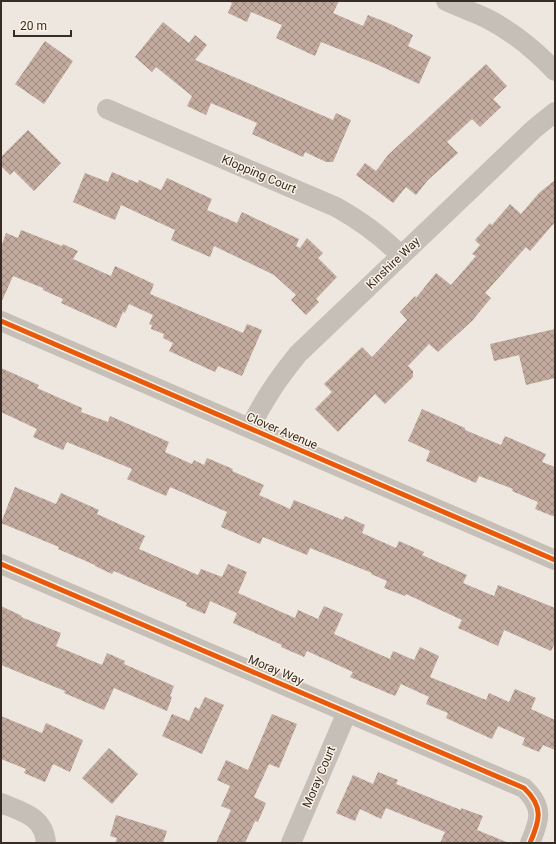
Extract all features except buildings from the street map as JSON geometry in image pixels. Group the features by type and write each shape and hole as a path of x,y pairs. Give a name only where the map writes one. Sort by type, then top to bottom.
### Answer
{"street":[{"path":"446,1 486,18 504,28 531,48 555,71"},
{"name":"Klopping Court","path":"107,109 336,207 359,219 385,240 401,256"},
{"name":"Kinshire Way","path":"250,428 273,386 298,354 534,129 555,112"},
{"name":"Clover Avenue","path":"1,321 555,560"},
{"name":"Moray Way","path":"1,564 524,788 537,803 539,815 538,825 530,843"},
{"name":"Moray Court","path":"291,843 347,712"},
{"path":"1,803 30,815 40,824 46,839"}],"cycle path":[{"path":"1,321 555,560"},
{"path":"1,564 524,788 535,801 538,814 538,820 530,843"}]}
